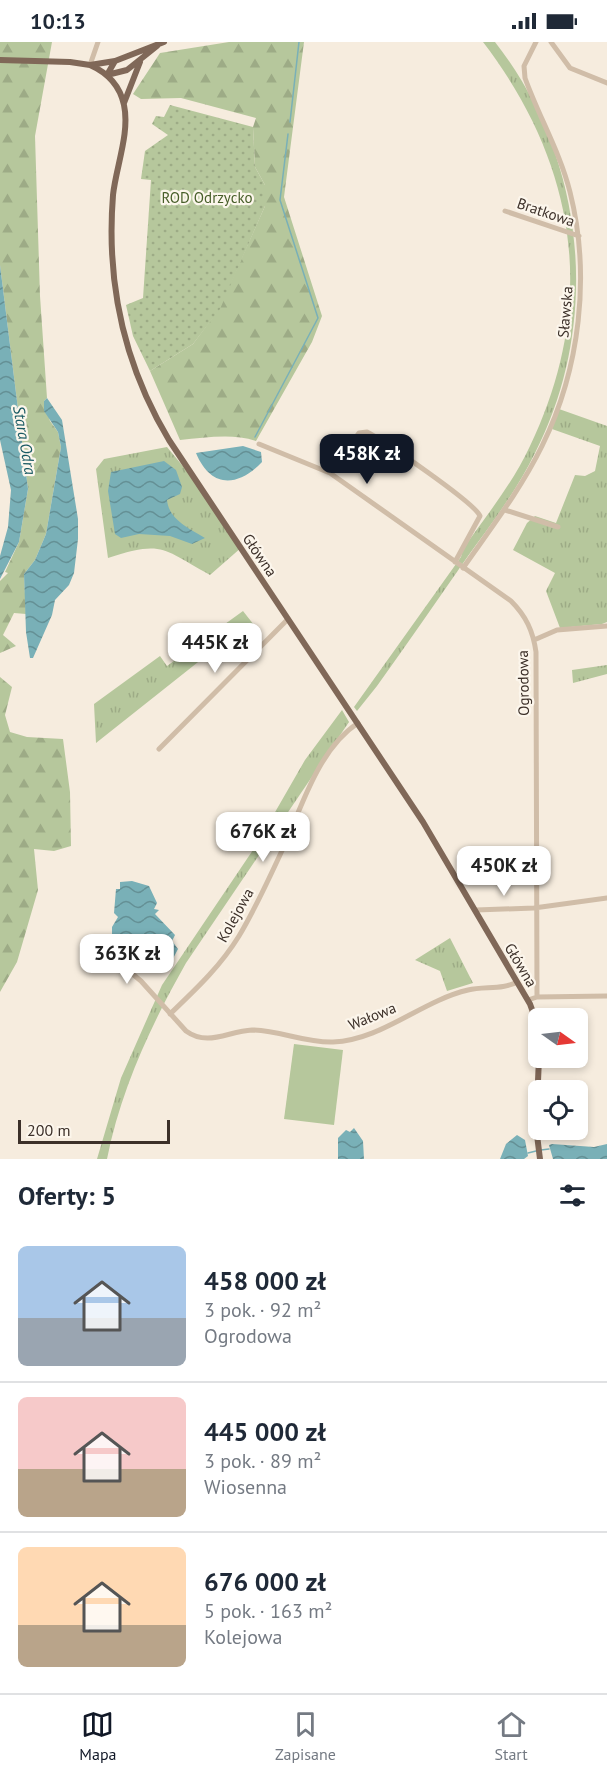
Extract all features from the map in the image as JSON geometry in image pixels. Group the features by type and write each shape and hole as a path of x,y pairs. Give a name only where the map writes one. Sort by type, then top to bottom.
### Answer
{"main road":[{"path":"0,60 70,62 90,65 115,61 164,42"},
{"path":"107,75 120,73 141,61 157,45"},
{"path":"107,75 115,61"},
{"path":"124,103 141,61"},
{"path":"90,65 107,75 118,87 124,103"},
{"name":"Główna","path":"124,103 125,123 113,193 111,241 116,304 126,344 142,390 164,431 440,848 531,1008"},
{"path":"538,1068 536,1114 539,1153"}],"street":[{"path":"90,65 98,42"},
{"name":"Sławska","path":"463,568 505,510 548,433 572,359 580,297 579,236 563,168 525,78 524,66 536,42"},
{"path":"551,42 570,68 607,83"},
{"name":"Bratkowa","path":"505,211 579,236"},
{"path":"330,473 359,433 367,432 454,492 477,509 480,516 455,562"},
{"name":"Ogrodowa","path":"259,444 330,473 519,609 534,640 537,997"},
{"path":"505,510 558,527"},
{"path":"159,749 288,619"},
{"path":"534,640 557,630 607,626"},
{"name":"Kolejowa","path":"170,1014 203,983 228,952 268,880 311,784 344,733 358,723"},
{"path":"476,910 537,907 607,898"},
{"name":"Wałowa","path":"104,944 112,957 141,981 186,1031 199,1038 213,1039 240,1031 257,1030 312,1041 333,1042 371,1033 449,996 517,982"},
{"path":"528,1000 537,997 607,996"}],"green space":[{"path":"0,42 52,42 35,136 40,296 47,398 44,401 50,421 58,432 61,447 46,534 35,560 24,574 26,614 14,613 3,635 16,646 0,653 0,581 8,573 5,572 19,542 28,489 0,265"},
{"path":"229,42 304,42 284,197 322,316 312,342 256,441 228,437 180,440 150,371 193,344 219,309 265,206 265,185 255,167 253,127 256,118 181,98 141,99 133,94 160,53"},
{"path":"483,42 495,42 526,88 549,137 565,188 574,242 576,296 570,350 556,402 535,453 520,480 400,654 357,711 354,707 461,557 463,549 516,473 530,446 551,393 565,340 570,288 568,237 558,187 540,137 515,89"},
{"name":"ROD Odrzycko","path":"170,105 253,127 255,167 265,185 265,206 220,309 193,344 150,371 133,336 126,305 143,298 151,180 141,179 145,151 168,135 152,124 156,116 164,117"},
{"path":"559,409 607,426 607,622 602,624 560,628 546,591 555,573 513,550 527,523 535,516 556,523 575,475 585,476 595,471 600,446 552,429"},
{"path":"167,447 210,499 242,547 210,575 162,550 141,549 108,558 96,469 104,459"},
{"path":"243,611 254,625 217,657 212,651 96,743 94,704 160,656 167,666"},
{"path":"607,665 607,674 573,683 572,670"},
{"path":"0,677 12,687 5,715 10,732 27,737 63,739 70,792 71,846 54,851 34,849 38,890 17,962 0,992"},
{"path":"342,710 349,722 186,963 173,986 149,1034 129,1083 107,1159 97,1159 121,1078 162,985 255,847 305,760"},
{"path":"450,938 473,983 447,991 440,971 415,960"},
{"path":"294,1044 343,1050 334,1125 284,1119"}],"water":[{"path":"0,265 28,489 19,542 0,579 0,556 8,527 11,490 0,440"},
{"path":"47,398 62,420 78,519 78,539 74,573 69,585 55,600 52,615 33,658 30,658 26,632 24,574 35,560 46,534 61,447 58,432 44,411 44,401"},
{"path":"243,446 261,452 262,462 235,480 217,478 209,473 196,453"},
{"path":"164,461 176,470 182,487 180,494 167,500 172,513 181,523 205,538 192,544 170,536 139,534 121,538 115,534 108,491 111,472"},
{"path":"132,881 149,886 157,903 154,909 159,910 155,914 175,935 172,941 178,949 167,970 154,959 149,949 142,948 140,956 146,959 141,972 140,966 134,965 112,943 112,927 118,917 114,913 116,889 120,889 120,882"},
{"path":"354,1128 363,1141 364,1159 338,1159 338,1138 346,1130 350,1132"},
{"path":"517,1135 525,1140 528,1156 524,1159 500,1159 506,1144"},
{"path":"607,1144 607,1159 553,1159 549,1145 594,1147"}],"waterway":[{"path":"290,122 299,42"},
{"path":"255,437 318,318 280,200 288,134"},
{"path":"541,1150 549,1149"},
{"path":"528,1153 536,1151"}],"water label":[{"name":"Stara Odra","path":"25,440"}]}
